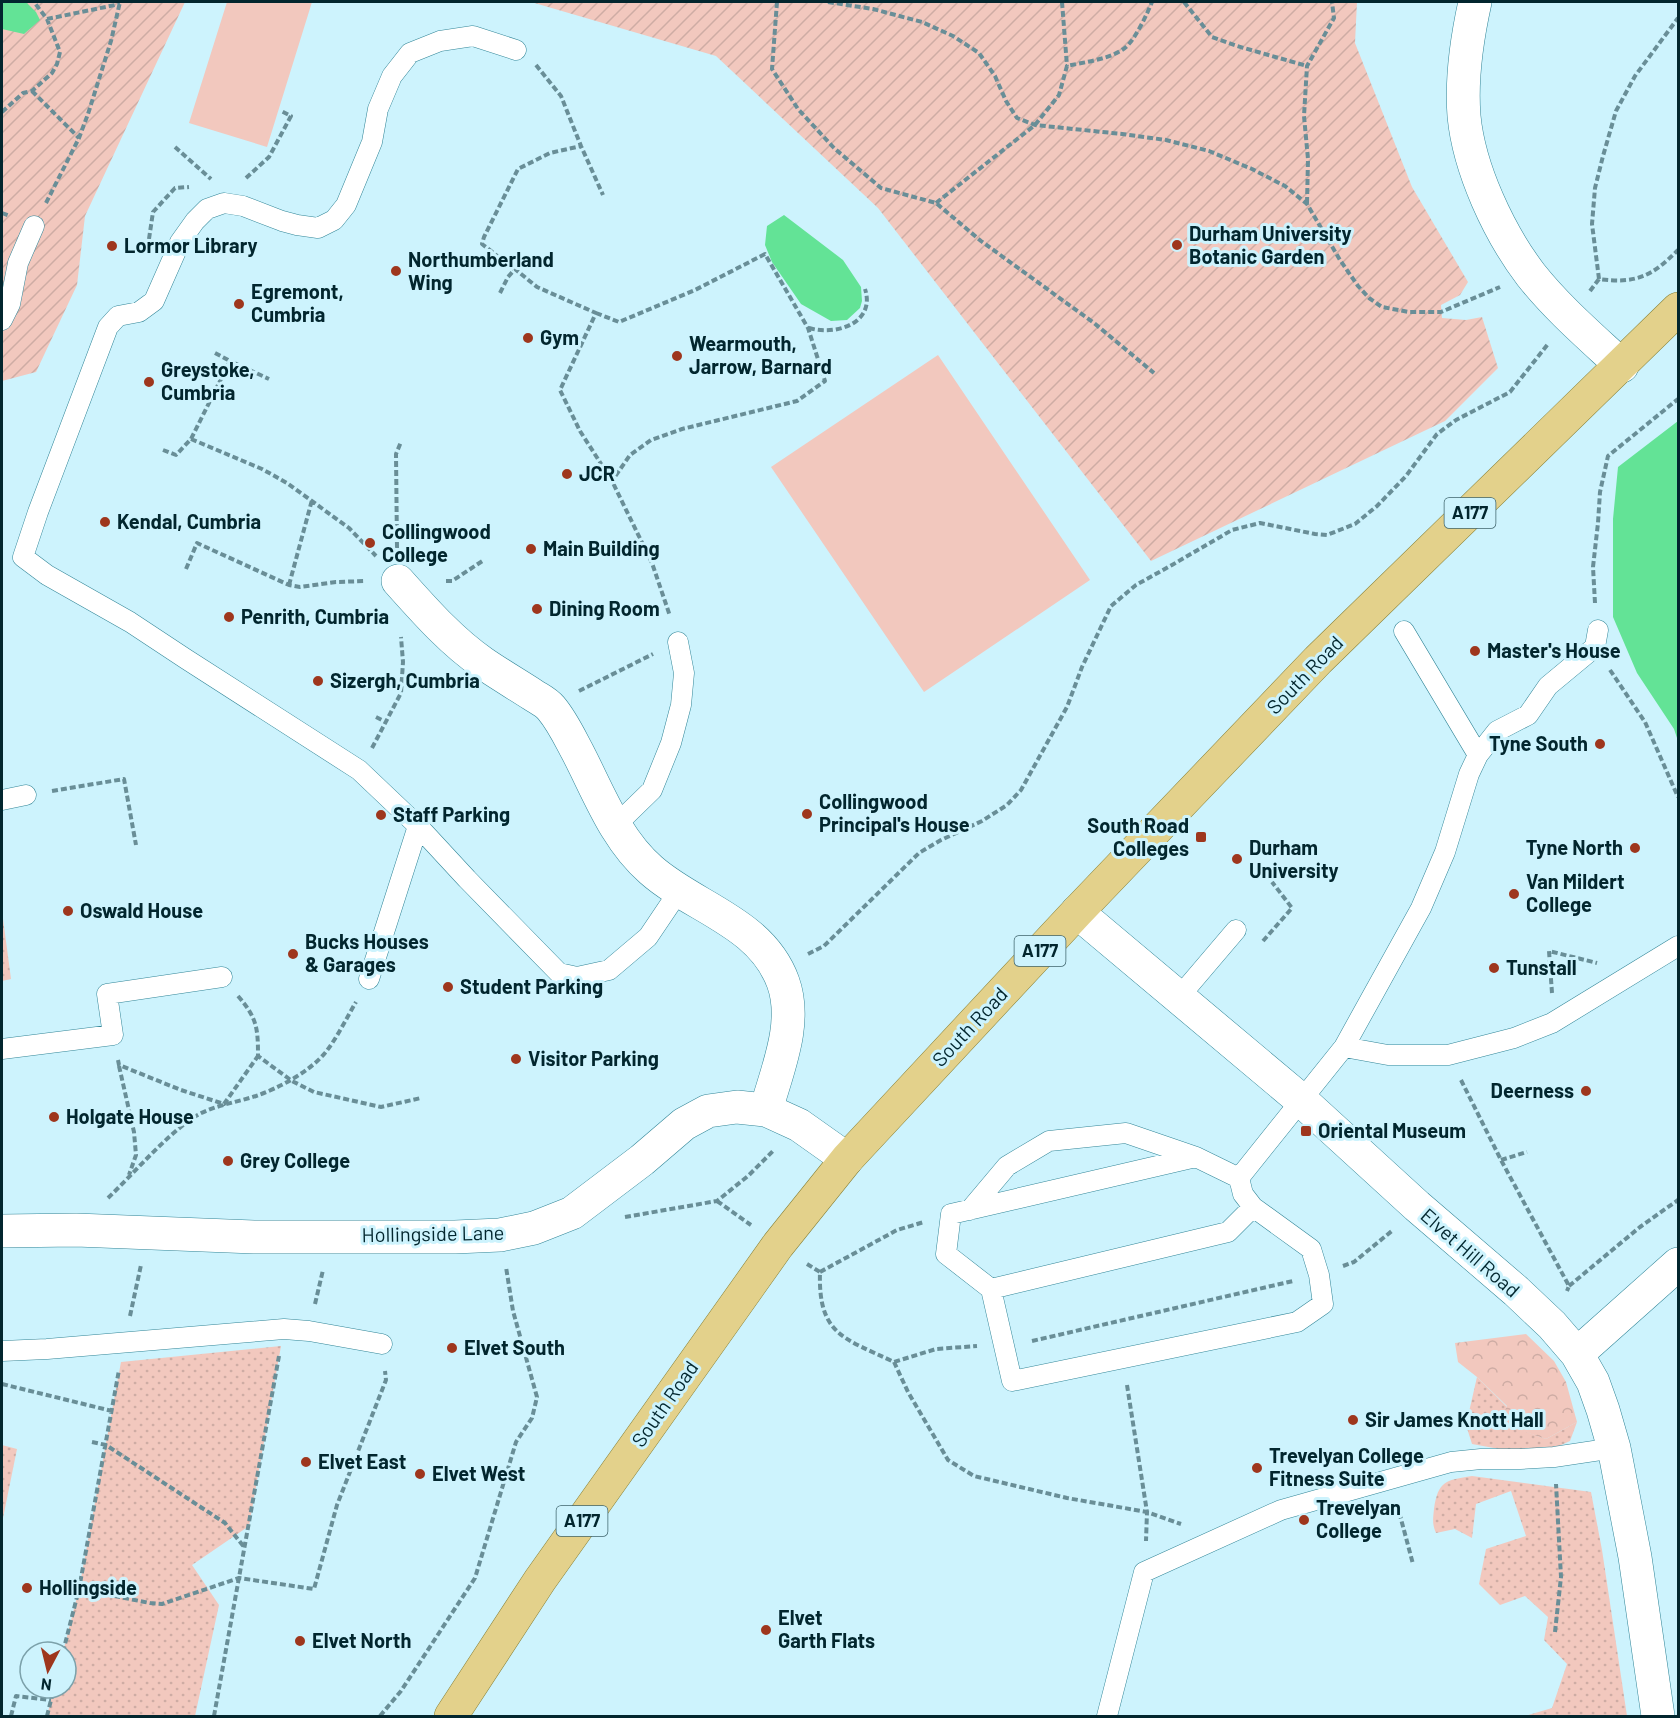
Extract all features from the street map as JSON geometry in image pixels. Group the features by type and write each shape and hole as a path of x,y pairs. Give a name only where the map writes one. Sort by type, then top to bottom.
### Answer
{"main road":[{"name":"South Road","path":"451,1716 540,1580 778,1245 847,1160 1077,912 1318,660 1678,309"}],"street":[{"path":"1475,2 1464,70 1464,116 1479,177 1500,226 1531,274 1569,317 1622,366"},
{"path":"398,581 436,622 481,662 550,706 564,726 615,826 628,845 650,869 680,891 736,924 756,941 776,966 784,984 789,1007 787,1029 766,1110"},
{"name":"Elvet Hill Road","path":"1077,912 1301,1100 1417,1206 1516,1291 1552,1325 1576,1354 1593,1382 1614,1448 1635,1557 1658,1716"},
{"name":"Hollingside Lane","path":"2,1231 76,1230 254,1237 500,1235 534,1228 572,1213 642,1160 684,1124 708,1111 737,1107 766,1110 799,1125 847,1160"},
{"path":"1576,1354 1678,1264"}],"lane":[{"path":"516,51 473,36 440,40 410,52 392,76 378,109 372,142 346,205 334,220 318,228 297,225 243,206 224,203 207,209 195,221 180,242 154,301 139,312 118,316 108,327 23,557 47,575 130,622 359,770 418,826 559,973 577,977 609,970 648,937 680,891"},
{"path":"2,320 10,304 18,263 34,226"},
{"path":"1404,631 1479,755"},
{"path":"1239,1178 1344,1047 1421,908 1445,852 1469,774 1479,755 1497,731 1528,715 1548,686 1596,639"},
{"path":"615,826 652,790 671,743 681,705 684,673 678,642"},
{"path":"2,800 26,795"},
{"path":"369,979 418,826"},
{"path":"1179,997 1236,930"},
{"path":"1344,1047 1388,1055 1448,1055 1514,1038 1552,1023 1678,946"},
{"path":"2,1049 113,1035 107,994 222,977"},
{"path":"1126,1133 1196,1157 1239,1178 1243,1194 1253,1207 1311,1249 1319,1275 1323,1304 1297,1322 1012,1381 991,1289 946,1254 960,1212 1007,1166 1049,1142 1126,1133"},
{"path":"960,1212 1196,1157"},
{"path":"991,1289 1228,1232 1253,1207"},
{"path":"2,1351 284,1329 309,1330 382,1344"},
{"path":"1107,1716 1144,1572 1281,1510 1451,1462 1554,1457 1614,1448"}],"path":[{"path":"2,112 23,93 32,91 52,73 57,64 60,52 47,19 34,2"},
{"path":"777,2 772,69 798,109 834,148 881,188 936,203 981,241 1094,323 1154,373"},
{"path":"828,2 873,9 922,22 953,36 979,53 995,76 1006,101 1017,118 1035,124 1166,140 1209,151 1286,186 1307,204 1358,286 1382,307 1409,312 1441,312 1531,274"},
{"path":"936,203 1035,124 1059,94 1067,66 1062,2"},
{"path":"1067,66 1102,59 1126,47 1144,20 1152,2"},
{"path":"1184,2 1212,37 1307,66"},
{"path":"1307,204 1308,159 1304,116 1307,66 1334,18 1332,2"},
{"path":"34,226 79,138 111,41 120,3 47,19"},
{"path":"776,966 800,958 824,946 919,852 982,821 1007,805 1021,790 1067,707 1082,667 1111,606 1136,585 1232,530 1260,523 1327,535 1355,524 1377,506 1406,476 1437,434 1456,420 1510,392 1599,279 1592,224 1595,188 1616,111 1635,76 1678,18"},
{"path":"516,51 540,68 561,96 580,146 603,195"},
{"path":"32,91 79,138"},
{"path":"175,147 216,183 224,203 269,157 291,116 281,111"},
{"path":"580,146 550,153 518,169 482,244 537,287 619,322 695,290 765,254 808,328 825,381 797,401 682,429 651,440 630,455 612,481"},
{"path":"1599,279 1618,281 1637,278 1660,268 1678,250"},
{"path":"500,293 508,277 515,270"},
{"path":"808,328 821,331 849,326 864,314 869,300 865,289"},
{"path":"596,313 560,390 580,431 612,481 652,563 678,642"},
{"path":"215,353 269,379"},
{"path":"163,450 176,455 191,439 230,361"},
{"path":"1678,399 1608,456 1600,492 1593,567 1596,639 1645,722 1678,797"},
{"path":"191,439 262,469 287,483 349,528"},
{"path":"398,581 396,454 401,442"},
{"path":"289,585 312,500"},
{"path":"186,569 197,543 289,585 300,587 336,582"},
{"path":"550,706 654,653"},
{"path":"359,770 401,693 403,662"},
{"path":"376,717 386,722"},
{"path":"26,795 124,779 136,845"},
{"path":"1236,930 1258,947 1292,908 1272,882"},
{"path":"1552,1023 1549,951 1636,973"},
{"path":"222,977 251,1010 258,1031 258,1056 224,1104"},
{"path":"76,1230 139,1165 192,1118 224,1104 256,1096 292,1081 324,1054 369,979"},
{"path":"113,1035 134,1131 136,1155 127,1179"},
{"path":"1448,1055 1569,1286"},
{"path":"258,1056 292,1081 314,1092 381,1107 421,1098"},
{"path":"119,1065 181,1090 224,1104"},
{"path":"625,1217 717,1201 748,1176 799,1125"},
{"path":"1501,1160 1527,1152"},
{"path":"1552,1325 1569,1286 1640,1227 1678,1200"},
{"path":"717,1201 820,1272"},
{"path":"894,1362 936,1349 1019,1344 1319,1275 1354,1262 1400,1225 1417,1206"},
{"path":"820,1272 897,1230 960,1212"},
{"path":"66,1640 79,1589 147,1234"},
{"path":"380,1716 401,1691 475,1578 516,1442 532,1418 537,1397 513,1311 500,1235"},
{"path":"309,1330 331,1236"},
{"path":"820,1272 819,1294 825,1318 836,1332 894,1362 908,1392 948,1460 974,1476 1067,1498 1148,1512 1186,1526"},
{"path":"79,1589 162,1604 239,1578 314,1589 336,1504 386,1380 382,1344"},
{"path":"1124,1358 1131,1415 1148,1512 1144,1572"},
{"path":"214,1716 277,1368"},
{"path":"2,1384 112,1410"},
{"path":"92,1442 106,1445 225,1523 245,1547"},
{"path":"1554,1457 1561,1577 1555,1632"},
{"path":"1391,1478 1413,1564"},
{"path":"11,1716 16,1696 18,1696"},
{"path":"47,1716 51,1700"}],"green space":[{"path":"2,2 185,2 85,216 77,285 36,372 2,381"},
{"path":"227,2 312,2 267,147 189,123"},
{"name":"Durham University Botanic Garden","path":"531,2 1357,2 1355,43 1412,187 1468,282 1460,295 1441,305 1442,318 1466,320 1482,317 1498,368 1445,421 1151,561 878,208 716,56"},
{"path":"938,355 1090,580 924,692 771,467"},
{"path":"2,911 11,979 2,981"},
{"path":"1526,1334 1554,1361 1566,1382 1577,1422 1546,1439 1499,1423 1507,1406 1458,1362 1455,1343"},
{"path":"281,1346 249,1526 192,1565 219,1605 195,1716 47,1716 51,1700 78,1700 78,1640 66,1640 79,1589 121,1362"},
{"path":"1477,1377 1507,1407 1499,1422 1546,1439 1577,1422 1570,1441 1548,1451 1516,1452 1472,1444 1466,1425"},
{"path":"2,1445 17,1449 2,1523"},
{"path":"1472,1476 1591,1492 1627,1716 1525,1716 1552,1708 1567,1664 1544,1640 1548,1617 1525,1596 1500,1605 1479,1584 1486,1549 1526,1536 1511,1491 1476,1504 1472,1538 1455,1529 1436,1533 1433,1524 1434,1509 1441,1487 1450,1481"}],"shaded area":[{"path":"2,2 26,2 40,20 24,34 2,29"},
{"path":"784,215 843,260 861,287 860,308 847,320 831,321 801,304 772,262 765,245 767,226"},
{"path":"1678,421 1678,741 1674,729 1637,673 1613,617 1613,519 1618,467"}],"place":[{"name":"Durham University Botanic Garden","path":"1177,245"},
{"name":"Lormor Library","path":"112,246"},
{"name":"Northumberland Wing","path":"396,271"},
{"name":"Egremont, Cumbria","path":"239,304"},
{"name":"Gym","path":"528,338"},
{"name":"Wearmouth, Jarrow, Barnard","path":"677,356"},
{"name":"Greystoke, Cumbria","path":"149,382"},
{"name":"JCR","path":"567,474"},
{"name":"Kendal, Cumbria","path":"105,522"},
{"name":"Collingwood College","path":"370,543"},
{"name":"Main Building","path":"531,549"},
{"name":"Dining Room","path":"537,609"},
{"name":"Penrith, Cumbria","path":"229,617"},
{"name":"Master's House","path":"1475,651"},
{"name":"Sizergh, Cumbria","path":"318,681"},
{"name":"Tyne South","path":"1600,744"},
{"name":"Collingwood Principal's House","path":"807,814"},
{"name":"Staff Parking","path":"381,815"},
{"name":"South Road Colleges","path":"1201,837"},
{"name":"Tyne North","path":"1635,848"},
{"name":"Durham University","path":"1237,859"},
{"name":"Van Mildert College","path":"1514,894"},
{"name":"Oswald House","path":"68,911"},
{"name":"Bucks Houses & Garages","path":"293,954"},
{"name":"Tunstall","path":"1494,968"},
{"name":"Student Parking","path":"448,987"},
{"name":"Visitor Parking","path":"516,1059"},
{"name":"Deerness","path":"1586,1091"},
{"name":"Holgate House","path":"54,1117"},
{"name":"Oriental Museum","path":"1306,1131"},
{"name":"Grey College","path":"228,1161"},
{"name":"Elvet South","path":"452,1348"},
{"name":"Sir James Knott Hall","path":"1353,1420"},
{"name":"Elvet East","path":"306,1462"},
{"name":"Trevelyan College Fitness Suite","path":"1257,1468"},
{"name":"Elvet West","path":"420,1474"},
{"name":"Trevelyan College","path":"1304,1520"},
{"name":"Hollingside","path":"27,1588"},
{"name":"Elvet Garth Flats","path":"766,1630"},
{"name":"Elvet North","path":"300,1641"}]}
